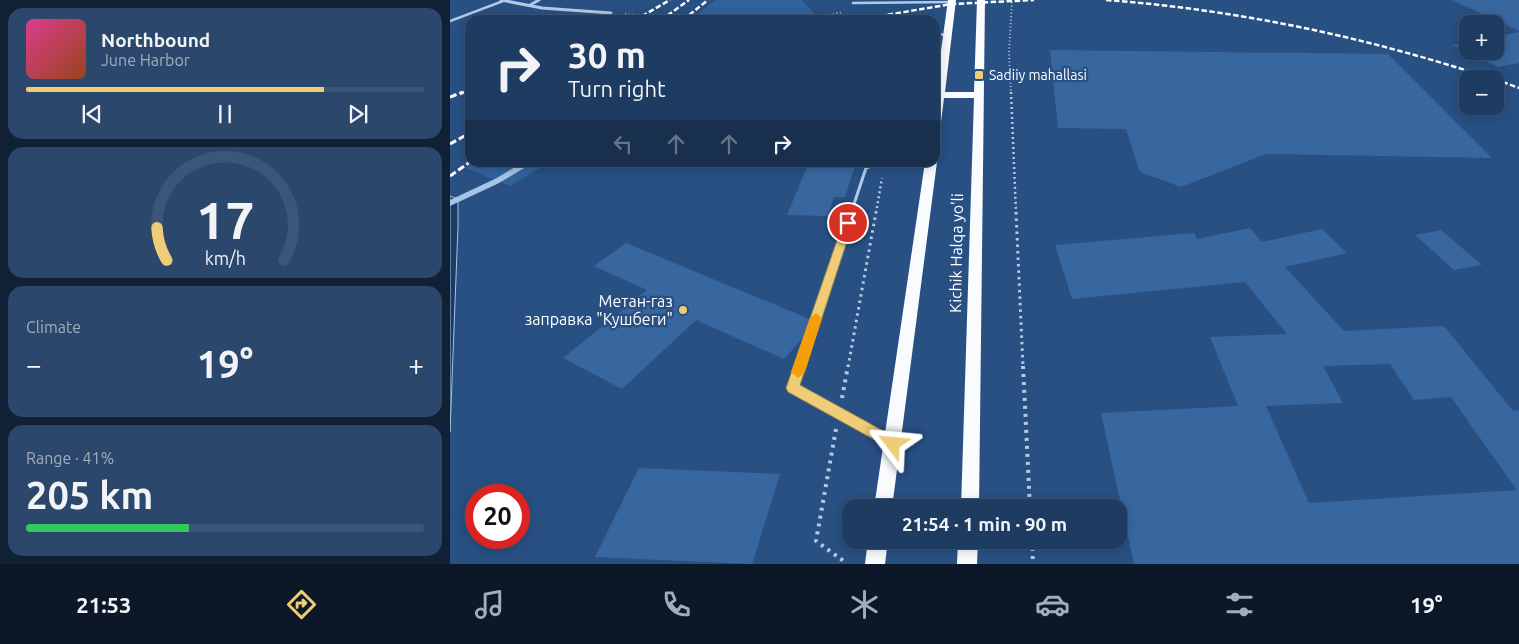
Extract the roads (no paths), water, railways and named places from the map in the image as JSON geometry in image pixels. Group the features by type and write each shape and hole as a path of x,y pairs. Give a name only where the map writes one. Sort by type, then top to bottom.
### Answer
{"highway":[{"name":"Kichik Halqa yo'li","path":"970,499 981,0"},
{"path":"940,78 952,1"},
{"path":"940,95 979,95"},
{"name":"Kichik Halqa yo'li","path":"884,499 930,167"},
{"path":"875,564 877,549"},
{"path":"967,564 968,549"}],"street":[{"path":"502,0 572,12 612,13"},
{"path":"530,6 539,0"}],"lane":[{"path":"450,21 502,0"},
{"path":"853,3 952,1"},
{"path":"940,34 948,34"},
{"path":"868,167 866,168 793,388 893,444"}],"waterway":[{"path":"450,203 497,181 521,167"}],"railway":[{"path":"644,15 670,0"},
{"path":"668,15 689,0"},
{"path":"689,15 708,0"},
{"path":"886,15 952,4 1034,0"},
{"path":"1106,0 1253,18 1350,38 1464,70"},
{"path":"1504,82 1519,88"},
{"path":"450,97 463,92"},
{"path":"460,94 465,92"},
{"path":"450,144 465,136"},
{"path":"450,176 465,166"}],"place":[{"name":"Sadiiy mahallasi","path":"979,75"},
{"name":"Метан-газ заправка \"Кушбеги\"","path":"683,310"}]}
